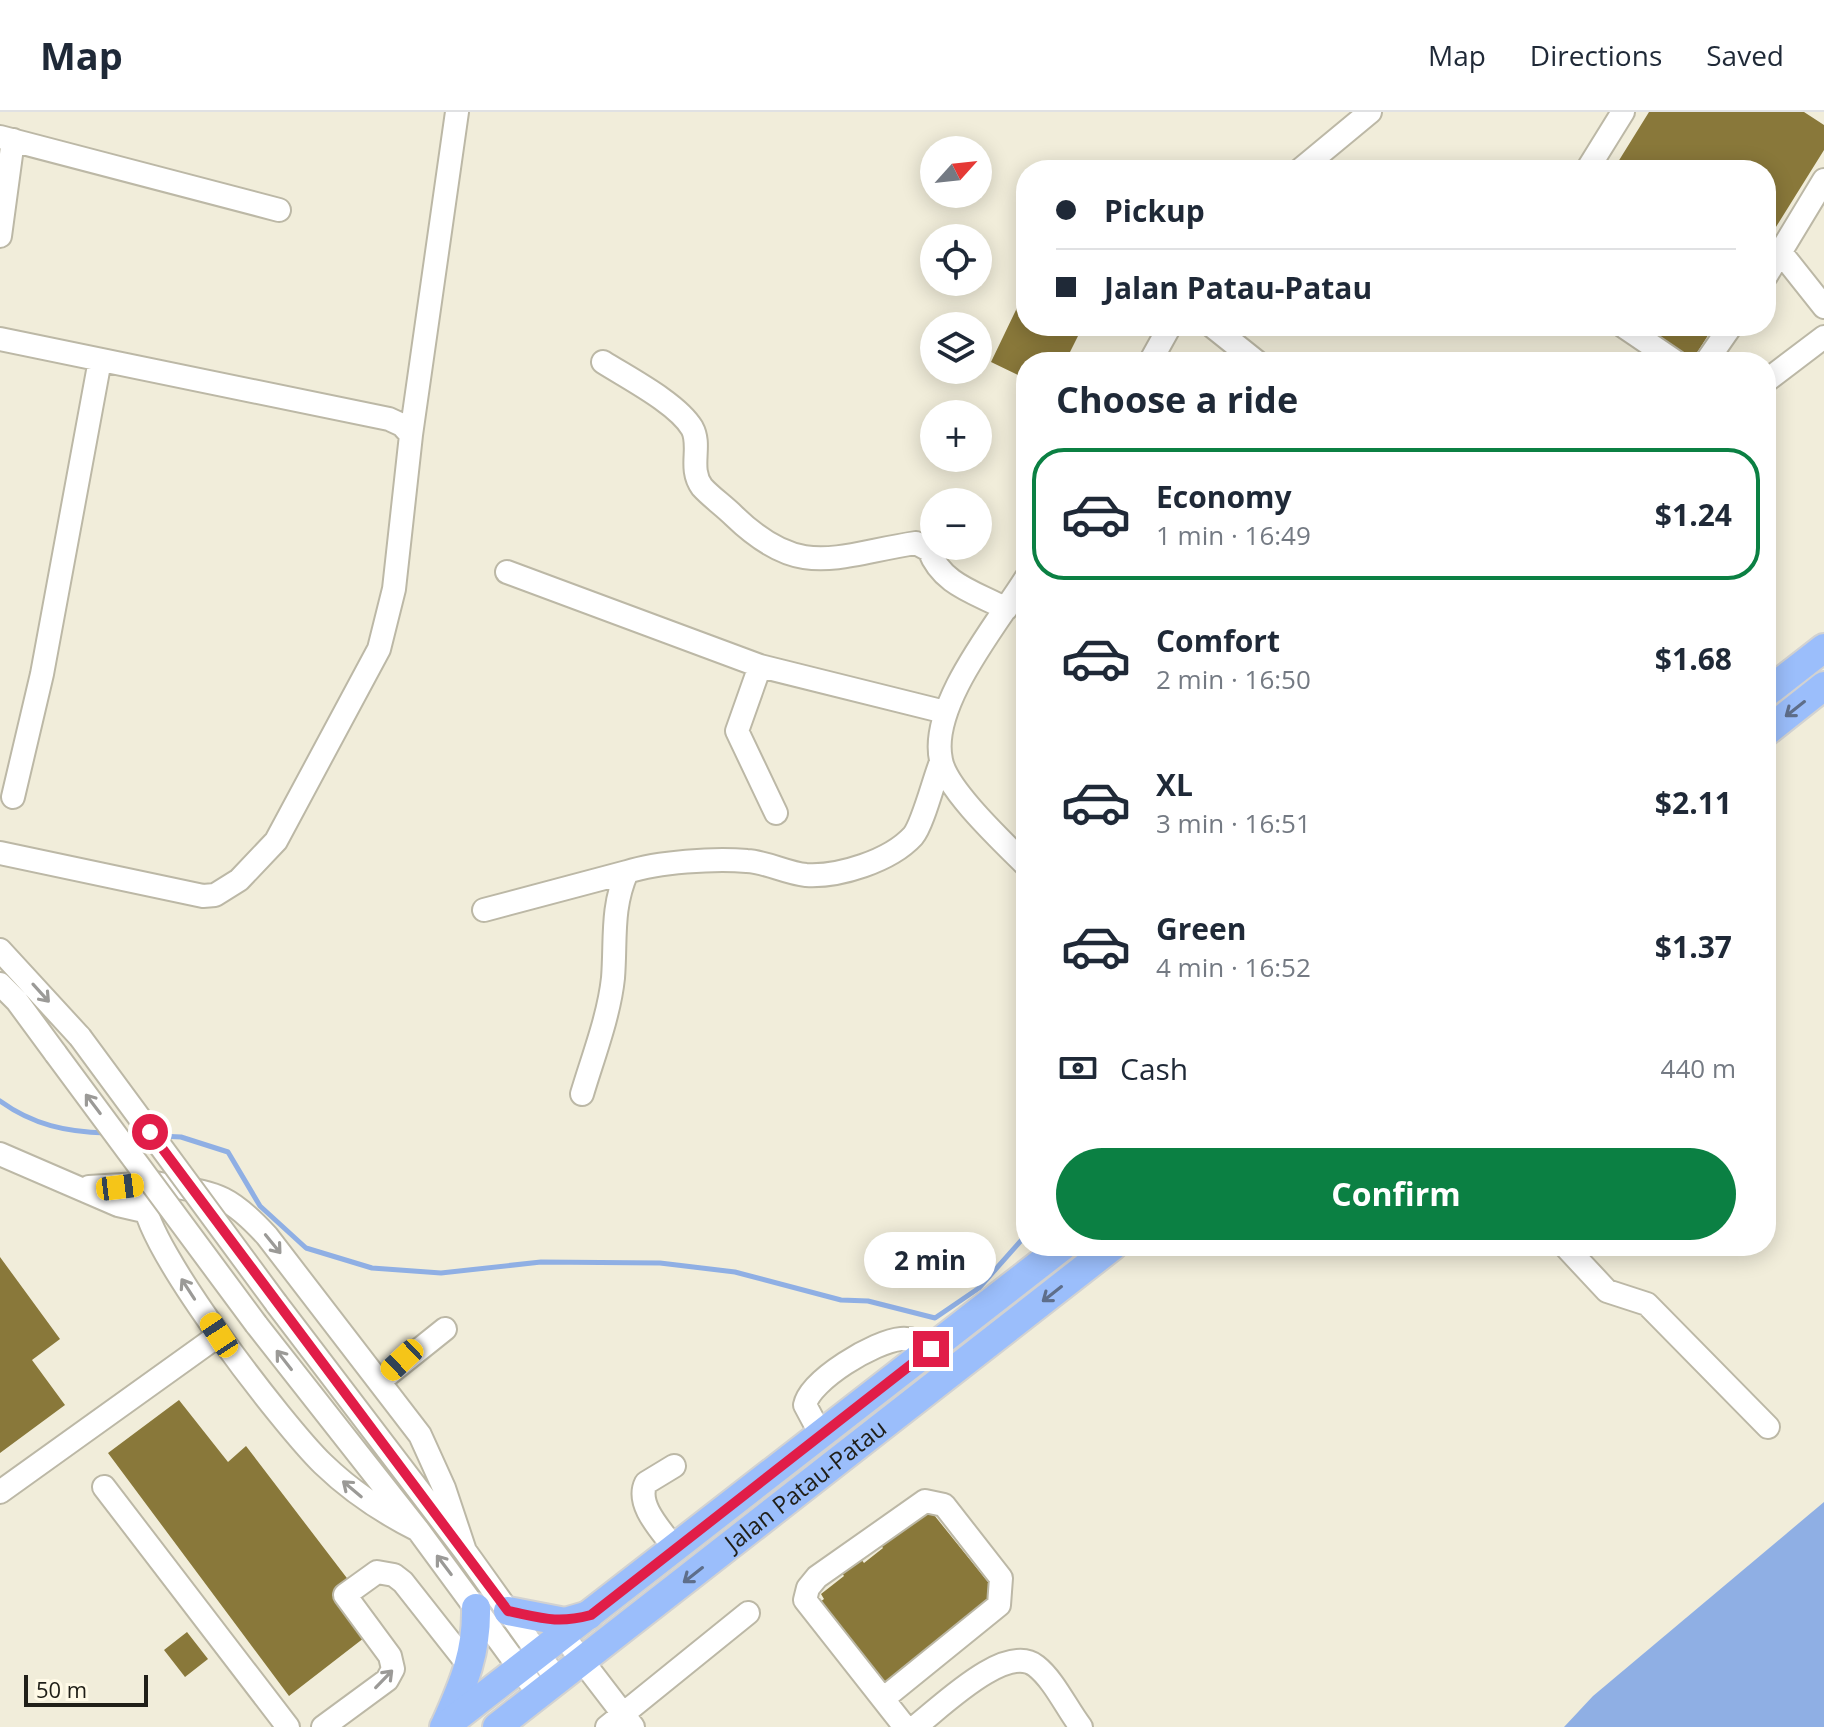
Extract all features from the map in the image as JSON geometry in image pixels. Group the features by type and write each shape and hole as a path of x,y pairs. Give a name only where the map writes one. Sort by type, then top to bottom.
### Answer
{"main road":[{"path":"1776,685 1824,648"},
{"path":"1776,724 1824,686"},
{"name":"Jalan Patau-Patau","path":"444,1727 531,1663 1050,1256"},
{"name":"Jalan Patau-Patau","path":"497,1727 1100,1256"},
{"path":"444,1727 470,1667 477,1641 476,1608"},
{"path":"508,1611 565,1622 591,1615"}],"street":[{"path":"0,853 203,896 215,895 239,880 284,830 379,649 394,589 411,435 457,112"},
{"path":"1312,160 1370,112"},
{"path":"1593,160 1623,112"},
{"path":"0,236 6,138 279,210"},
{"path":"1776,262 1824,180"},
{"path":"1782,254 1824,307"},
{"path":"1224,336 1244,352"},
{"path":"1638,336 1661,352"},
{"path":"1776,373 1824,337"},
{"path":"0,339 389,419 402,425 411,435"},
{"path":"13,797 42,674 100,360"},
{"path":"603,362 682,415 694,430 693,464 701,486 756,537 774,548 820,560 916,543 929,550 936,568 950,581 1006,609"},
{"path":"507,572 760,666 945,712"},
{"path":"484,910 654,863 725,859 752,861 809,875 846,869 884,856 914,834 941,762 945,712 960,682 1016,594"},
{"path":"760,666 737,731 776,813"},
{"path":"941,762 962,797 1016,854"},
{"path":"582,1094 613,979 618,893 627,872"},
{"path":"0,950 80,1037 276,1303 465,1551 508,1611 531,1663"},
{"path":"0,984 17,1001 256,1324 476,1608 531,1663 549,1688"},
{"path":"0,1154 84,1187 118,1205 144,1211"},
{"path":"84,1187 155,1183 214,1194 241,1207 267,1236 420,1435 444,1488 465,1551"},
{"path":"155,1183 144,1199 144,1211 157,1242 219,1335 321,1463 379,1511 418,1530"},
{"path":"1574,1256 1607,1291 1647,1304 1768,1427"},
{"path":"380,1381 445,1329"},
{"path":"0,1492 219,1335"},
{"path":"821,1435 805,1405 807,1394 827,1378 879,1344 907,1339 931,1349"},
{"path":"674,1466 646,1483 642,1495 646,1508 675,1549"},
{"path":"104,1487 288,1727"},
{"path":"883,1699 999,1605 1002,1597 1001,1578 944,1505 935,1501 925,1501 817,1577 808,1588 805,1600 905,1727"},
{"path":"323,1727 387,1680 393,1669 390,1656 345,1595 377,1572 394,1575 470,1667"},
{"path":"564,1637 621,1723 748,1613"},
{"path":"915,1727 990,1669 1009,1660 1023,1659 1038,1667 1081,1727"}],"water":[{"path":"1824,1502 1824,1727 1564,1727 1593,1696"}],"building":[{"path":"1649,112 1804,112 1824,125 1824,150 1776,227 1776,160 1619,160"},
{"path":"1016,310 1016,336 1078,336 1070,352 1016,352 1016,374 992,360"},
{"path":"1650,336 1708,336 1697,352 1675,352"},
{"path":"0,1257 60,1339 32,1360 65,1405 0,1453"},
{"path":"179,1400 228,1462 246,1446 382,1624 289,1696 108,1453"},
{"path":"930,1510 1000,1597 921,1661 917,1656 885,1682 860,1651 855,1656 815,1606 824,1599 821,1594 844,1576 839,1568 857,1554 864,1563 883,1548 877,1540 895,1525 901,1533"},
{"path":"187,1632 208,1659 185,1677 164,1650"}],"waterway":[{"path":"0,1101 25,1116 51,1126 106,1133"},
{"path":"160,1136 181,1137 228,1152 260,1206 306,1248 372,1268 441,1273 541,1262 660,1263 735,1272 841,1300 868,1301 935,1318 979,1288 1016,1246"}],"route":[{"path":"150,1132 508,1611 565,1622 591,1615 931,1349"}]}
